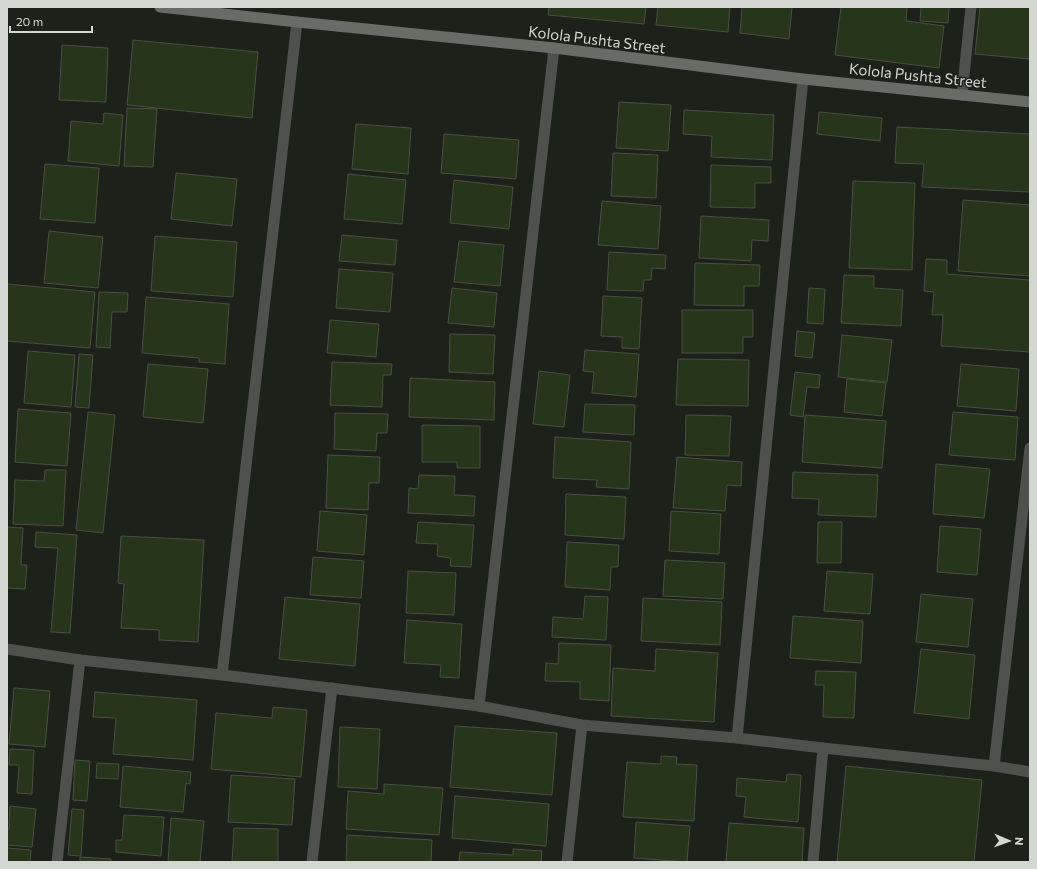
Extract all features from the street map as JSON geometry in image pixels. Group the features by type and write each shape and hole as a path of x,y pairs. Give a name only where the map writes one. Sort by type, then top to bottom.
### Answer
{"main road":[{"name":"Kolola Pushta Street","path":"160,7 223,11 296,22 554,48 803,79 1030,102"}],"street":[{"path":"962,94 971,7"},
{"path":"222,675 296,22"},
{"path":"479,706 554,48"},
{"path":"737,738 803,79"},
{"path":"994,766 1030,448"},
{"path":"7,649 80,660 222,675 479,706 582,725 737,738 994,766 1030,772"},
{"path":"57,862 80,660"},
{"path":"312,862 332,688"},
{"path":"567,862 582,725"},
{"path":"813,862 823,748"}],"building":[{"path":"549,7 646,7 644,24 548,15"},
{"path":"658,7 730,7 728,32 656,25"},
{"path":"742,7 792,7 789,39 740,33"},
{"path":"841,7 907,7 906,21 944,26 939,68 835,55"},
{"path":"921,7 949,7 948,23 920,21"},
{"path":"980,7 1030,7 1030,59 975,54"},
{"path":"133,40 258,52 252,118 127,105"},
{"path":"62,45 108,48 106,102 59,100"},
{"path":"619,102 671,105 668,151 616,148"},
{"path":"127,108 157,109 153,167 124,166"},
{"path":"684,110 774,115 772,160 711,157 712,136 683,134"},
{"path":"819,112 882,118 880,141 817,134"},
{"path":"104,113 123,115 119,166 68,161 71,121 103,124"},
{"path":"356,124 411,128 408,174 352,169"},
{"path":"897,127 1030,134 1030,192 922,187 924,164 895,163"},
{"path":"444,134 519,140 516,179 441,173"},
{"path":"613,153 658,155 656,198 611,196"},
{"path":"45,164 99,168 95,223 40,219"},
{"path":"711,165 771,167 771,183 755,183 755,208 710,207"},
{"path":"176,173 237,179 232,226 171,219"},
{"path":"348,174 406,180 402,224 344,219"},
{"path":"454,180 513,187 509,229 450,223"},
{"path":"853,181 915,183 912,270 849,268"},
{"path":"963,200 1030,205 1030,276 958,271"},
{"path":"602,201 661,206 658,249 598,245"},
{"path":"701,216 769,220 768,241 752,240 751,261 699,258"},
{"path":"49,231 103,237 98,288 44,283"},
{"path":"342,235 397,240 395,265 339,261"},
{"path":"155,236 237,242 233,297 151,291"},
{"path":"459,241 504,245 500,286 454,282"},
{"path":"609,252 666,255 665,269 652,268 651,280 644,280 643,291 607,290"},
{"path":"926,259 947,260 947,274 1030,280 1030,352 941,346 943,315 932,315 934,292 924,291"},
{"path":"695,263 760,265 759,286 744,286 744,306 694,305"},
{"path":"339,269 393,273 390,312 336,308"},
{"path":"844,275 874,276 874,288 903,290 901,326 841,323"},
{"path":"7,284 95,292 90,348 7,341"},
{"path":"452,288 497,293 494,327 448,323"},
{"path":"809,288 825,289 823,324 807,323"},
{"path":"99,292 128,293 127,312 112,312 110,348 96,347"},
{"path":"603,296 642,298 639,349 622,348 622,337 601,336"},
{"path":"146,297 229,304 225,364 199,362 199,358 142,353"},
{"path":"682,310 753,310 753,337 743,337 743,353 682,353"},
{"path":"330,320 379,324 376,357 327,353"},
{"path":"797,331 815,333 812,358 795,356"},
{"path":"450,334 495,335 493,374 449,372"},
{"path":"842,335 892,340 887,382 838,377"},
{"path":"585,350 639,354 636,397 592,393 594,372 583,371"},
{"path":"28,351 75,355 71,407 24,403"},
{"path":"79,354 93,355 89,408 75,407"},
{"path":"678,359 749,360 748,406 676,405"},
{"path":"332,362 392,364 391,375 383,375 382,407 330,405"},
{"path":"148,364 208,369 203,423 143,417"},
{"path":"961,364 1019,369 1016,411 957,406"},
{"path":"539,371 570,375 564,427 533,424"},
{"path":"795,372 820,375 819,388 807,387 803,417 790,415"},
{"path":"410,378 495,382 494,420 409,417"},
{"path":"847,379 886,383 882,416 844,412"},
{"path":"585,404 635,405 634,435 583,432"},
{"path":"18,409 71,413 67,466 15,462"},
{"path":"88,412 115,415 103,533 76,530"},
{"path":"953,412 1018,417 1015,460 949,455"},
{"path":"335,413 388,414 387,433 377,433 376,451 334,449"},
{"path":"686,415 731,416 729,456 685,455"},
{"path":"805,415 886,421 882,468 802,462"},
{"path":"422,425 480,426 480,468 457,468 457,462 422,462"},
{"path":"555,437 631,442 629,489 596,487 597,480 553,478"},
{"path":"328,455 380,457 379,483 369,483 368,510 326,508"},
{"path":"677,457 742,462 741,486 727,485 725,511 673,508"},
{"path":"936,464 990,469 984,518 933,514"},
{"path":"45,470 66,470 63,526 13,524 15,480 44,481"},
{"path":"793,472 878,475 876,517 818,515 819,499 792,498"},
{"path":"419,475 455,476 454,495 475,496 474,516 408,513 409,488 418,489"},
{"path":"566,494 626,497 624,539 565,535"},
{"path":"320,511 367,515 364,555 317,551"},
{"path":"671,511 721,514 719,554 669,551"},
{"path":"418,522 474,525 471,567 450,566 451,558 437,556 438,544 416,543"},
{"path":"818,522 842,522 841,563 817,563"},
{"path":"940,526 981,529 977,575 937,572"},
{"path":"7,527 23,528 21,565 27,565 25,589 7,588"},
{"path":"36,532 77,535 70,633 51,632 58,548 35,547"},
{"path":"121,536 204,540 198,642 159,640 159,630 121,628 124,584 118,583"},
{"path":"567,542 619,545 618,567 611,567 610,590 565,587"},
{"path":"313,557 364,561 361,598 310,595"},
{"path":"665,560 725,563 723,599 663,596"},
{"path":"408,571 456,573 454,615 406,613"},
{"path":"827,571 873,574 870,614 824,611"},
{"path":"921,594 973,599 968,647 916,642"},
{"path":"585,596 608,597 606,640 552,637 553,617 583,619"},
{"path":"285,597 360,604 355,666 279,659"},
{"path":"643,598 722,602 720,645 641,641"},
{"path":"793,616 863,621 861,663 790,658"},
{"path":"407,620 462,624 459,678 440,677 441,665 404,663"},
{"path":"559,643 611,645 609,701 580,699 580,682 545,681 546,663 558,664"},
{"path":"656,649 718,653 714,722 611,716 613,668 655,671"},
{"path":"921,649 975,655 969,719 914,713"},
{"path":"816,671 856,672 854,718 823,717 824,685 815,685"},
{"path":"14,688 50,691 45,747 9,744"},
{"path":"95,692 197,700 193,760 113,754 116,718 93,717"},
{"path":"273,707 307,710 301,777 211,769 216,713 272,718"},
{"path":"455,726 557,733 552,795 450,787"},
{"path":"340,727 380,729 377,789 338,787"},
{"path":"10,749 34,750 32,794 17,793 19,765 9,765"},
{"path":"661,756 677,757 676,764 697,765 694,821 623,817 627,762 661,764"},
{"path":"75,760 90,761 87,801 73,800"},
{"path":"97,763 119,764 118,779 96,778"},
{"path":"123,766 191,772 190,784 186,783 183,812 120,807"},
{"path":"846,766 982,780 974,862 837,862"},
{"path":"787,774 801,775 798,822 744,817 746,797 736,796 737,778 786,782"},
{"path":"231,775 295,779 292,825 228,822"},
{"path":"384,784 443,788 439,835 346,829 348,791 384,794"},
{"path":"455,796 549,804 546,846 452,838"},
{"path":"10,806 36,809 32,847 7,845 7,829 9,829"},
{"path":"72,809 84,810 81,856 68,855"},
{"path":"124,815 164,817 161,856 116,852 116,840 122,840"},
{"path":"171,818 204,821 200,862 168,862"},
{"path":"636,822 690,826 687,862 634,858"},
{"path":"729,823 804,828 802,862 726,862"},
{"path":"234,828 278,829 278,862 232,862"},
{"path":"347,835 432,840 431,862 346,862"},
{"path":"7,848 31,850 30,862 7,862"},
{"path":"513,849 542,851 541,862 459,862 460,852 513,855"},
{"path":"80,857 111,859 111,862 80,862"}]}
